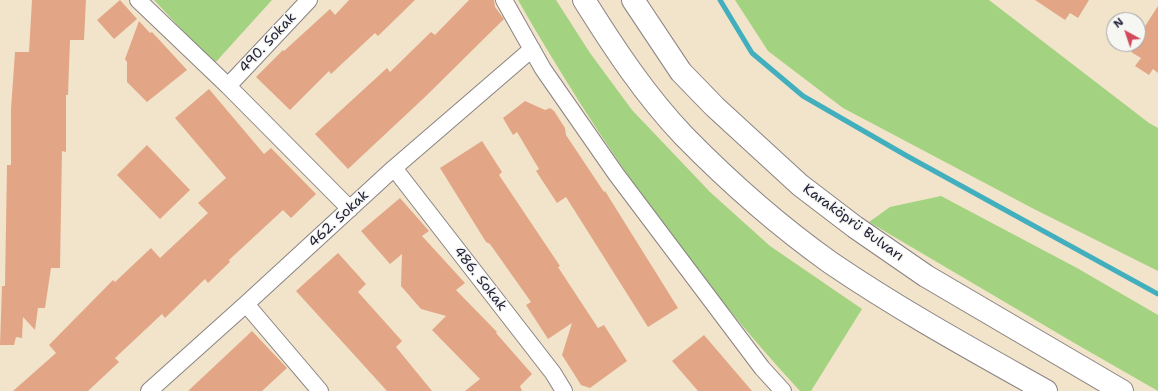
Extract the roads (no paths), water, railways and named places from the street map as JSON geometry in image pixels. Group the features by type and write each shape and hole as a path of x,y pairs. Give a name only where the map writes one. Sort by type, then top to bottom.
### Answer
{"highway":[{"path":"584,0 618,53 653,100 720,172 771,216 831,262 904,310 1046,391"},
{"name":"Karaköprü Bulvarı","path":"633,0 681,72 715,107 800,185 855,227 926,276 1122,391"}],"street":[{"path":"138,0 228,86 350,209"},
{"name":"490. Sokak","path":"228,86 308,0"},
{"path":"504,0 543,70 616,174 757,361 783,391"},
{"name":"462. Sokak","path":"148,391 246,304 394,168 532,49"},
{"name":"486. Sokak","path":"394,168 553,373 564,391"},
{"path":"246,304 320,391"}],"waterway":[{"path":"720,0 752,53 803,96 907,156 1158,294"}]}
